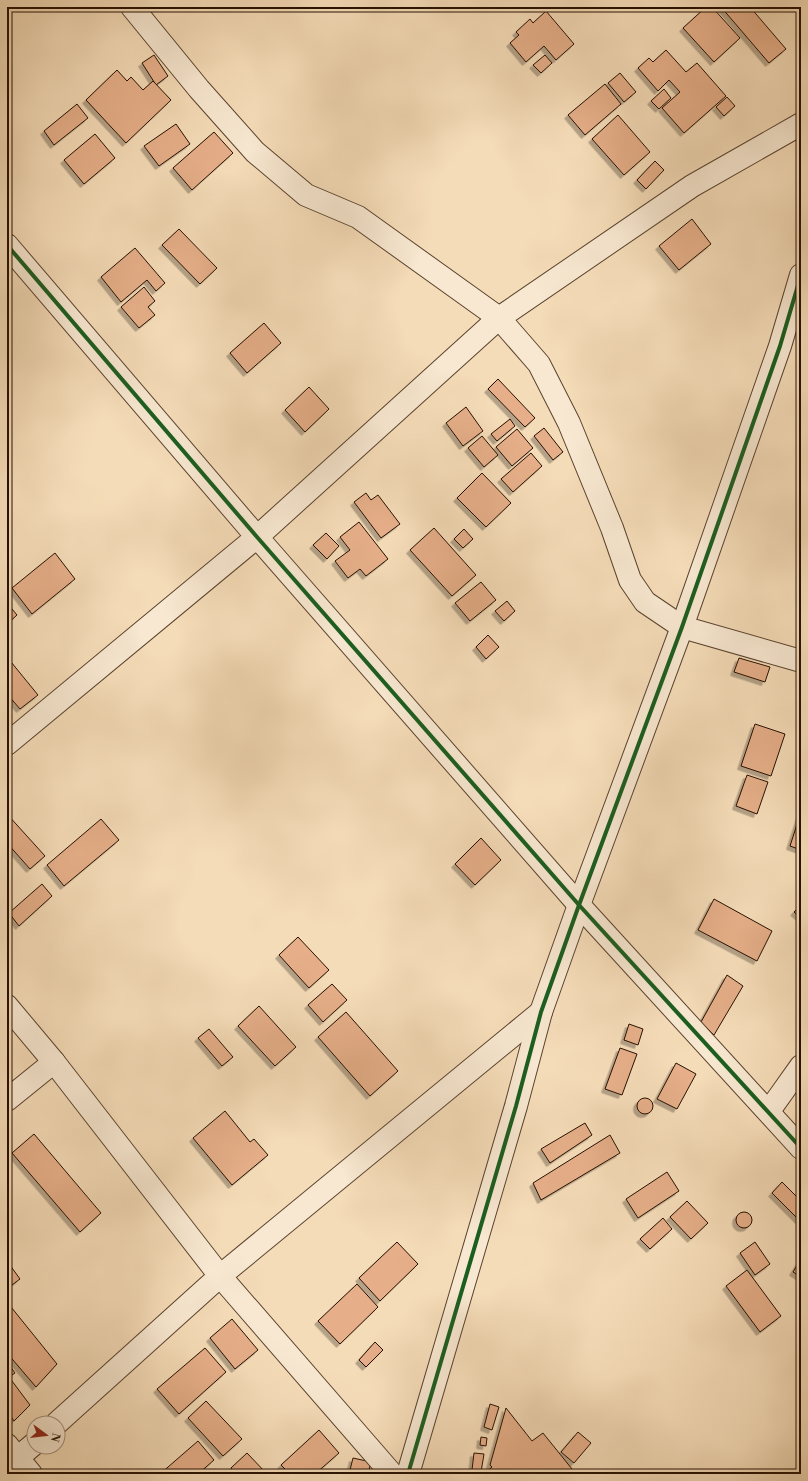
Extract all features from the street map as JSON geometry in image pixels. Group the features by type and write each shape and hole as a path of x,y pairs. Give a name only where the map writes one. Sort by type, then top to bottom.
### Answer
{"street":[{"path":"132,7 199,89 255,152 306,195 358,217 499,318 539,364 569,423 612,528 630,580 645,602 682,628 801,661"},
{"path":"7,744 258,537 499,318 692,186 801,124"},
{"path":"7,245 258,537 579,905 769,1111 801,1148"},
{"path":"408,1474 514,1114 541,1012 579,905 682,628 780,346 801,275"},
{"path":"7,1006 54,1062 220,1276 392,1474"},
{"path":"66,1415 220,1276 541,1012"},
{"path":"7,1100 54,1062"},
{"path":"769,1111 801,1066"},
{"path":"16,1461 26,1452"}],"building":[{"path":"706,7 712,7 740,38 714,62 683,28"},
{"path":"721,7 750,7 786,49 769,63"},
{"path":"546,11 574,44 556,60 544,46 526,62 510,43 519,35 516,32 530,19 533,23"},
{"path":"666,50 686,72 697,63 726,96 684,133 662,108 680,92 669,80 658,91 638,68 649,58 653,62"},
{"path":"154,55 168,76 156,85 142,63"},
{"path":"545,55 552,63 541,73 533,65"},
{"path":"117,70 127,81 131,77 143,90 153,81 171,100 126,143 86,100"},
{"path":"620,73 636,92 624,102 608,83"},
{"path":"605,84 621,104 585,135 568,115"},
{"path":"664,89 671,98 659,109 651,101"},
{"path":"727,97 735,106 724,116 716,107"},
{"path":"77,104 88,118 54,145 44,131"},
{"path":"618,115 650,152 624,175 592,139"},
{"path":"176,124 190,144 159,166 144,146"},
{"path":"214,132 233,153 192,190 173,168"},
{"path":"95,134 115,158 84,184 64,160"},
{"path":"655,161 664,170 646,189 637,180"},
{"path":"692,219 711,244 679,270 659,246"},
{"path":"179,229 217,268 200,284 162,245"},
{"path":"135,248 165,283 156,291 147,280 121,302 101,277"},
{"path":"144,287 155,301 148,307 155,315 139,328 121,307"},
{"path":"264,323 281,343 247,373 230,353"},
{"path":"498,379 535,418 525,427 488,389"},
{"path":"309,387 329,409 305,432 285,410"},
{"path":"466,407 483,431 463,446 446,423"},
{"path":"510,419 515,426 497,441 491,434"},
{"path":"544,428 563,452 553,460 534,436"},
{"path":"517,429 533,448 512,466 496,447"},
{"path":"482,436 498,455 484,467 468,448"},
{"path":"531,453 542,466 513,492 501,479"},
{"path":"482,473 511,503 486,527 457,498"},
{"path":"366,493 371,500 378,495 400,524 381,538 354,502"},
{"path":"359,522 388,559 366,576 360,569 348,578 335,561 350,550 340,537"},
{"path":"434,528 476,575 452,596 410,550"},
{"path":"464,529 473,539 463,548 454,539"},
{"path":"326,533 339,546 327,559 313,545"},
{"path":"55,553 75,579 32,614 12,588"},
{"path":"481,582 496,600 470,621 455,603"},
{"path":"507,601 515,611 504,621 495,611"},
{"path":"7,603 17,615 7,624"},
{"path":"488,635 499,647 486,659 476,647"},
{"path":"7,657 38,695 20,709 7,694"},
{"path":"739,658 770,667 765,682 734,672"},
{"path":"755,724 785,734 771,776 741,766"},
{"path":"747,775 768,782 757,814 736,806"},
{"path":"801,812 801,850 790,846"},
{"path":"7,814 45,856 30,869 7,843"},
{"path":"101,819 119,840 64,886 47,865"},
{"path":"481,838 501,860 475,885 455,864"},
{"path":"42,884 52,896 19,926 9,913"},
{"path":"714,899 772,931 757,961 698,930"},
{"path":"801,905 801,918 794,912"},
{"path":"298,937 329,970 309,988 279,955"},
{"path":"727,975 743,986 714,1035 701,1022"},
{"path":"332,984 347,1000 323,1022 308,1005"},
{"path":"259,1006 296,1047 275,1066 238,1026"},
{"path":"346,1012 398,1071 370,1096 318,1037"},
{"path":"629,1024 643,1029 638,1045 624,1040"},
{"path":"209,1029 233,1057 222,1066 198,1038"},
{"path":"620,1048 637,1054 622,1095 605,1089"},
{"path":"676,1063 696,1074 677,1109 657,1099"},
{"path":"645,1098 651,1100 653,1106 651,1112 645,1114 639,1112 637,1106 639,1100"},
{"path":"225,1111 250,1142 254,1139 268,1155 232,1185 193,1138"},
{"path":"585,1123 592,1135 550,1163 541,1149"},
{"path":"34,1134 101,1213 80,1232 12,1153"},
{"path":"610,1135 620,1153 541,1200 533,1183"},
{"path":"667,1172 679,1191 638,1218 626,1199"},
{"path":"782,1182 801,1201 801,1222 772,1193"},
{"path":"687,1201 708,1223 691,1239 670,1217"},
{"path":"744,1212 751,1217 752,1220 747,1227 744,1228 737,1223 736,1220 741,1213"},
{"path":"663,1218 672,1229 650,1249 640,1239"},
{"path":"397,1242 418,1264 380,1301 359,1278"},
{"path":"755,1242 770,1264 755,1275 740,1253"},
{"path":"801,1259 801,1277 793,1272"},
{"path":"7,1261 20,1279 8,1288 7,1286"},
{"path":"747,1270 781,1316 760,1332 726,1286"},
{"path":"357,1284 378,1307 340,1344 318,1321"},
{"path":"7,1302 57,1364 36,1387 7,1353"},
{"path":"232,1319 258,1350 235,1369 210,1338"},
{"path":"375,1342 383,1350 366,1367 359,1360"},
{"path":"205,1348 226,1372 179,1414 157,1389"},
{"path":"7,1362 15,1373 9,1377 30,1405 14,1421 7,1411"},
{"path":"206,1401 242,1439 223,1456 188,1418"},
{"path":"490,1404 499,1407 492,1430 484,1427"},
{"path":"506,1408 532,1441 543,1433 576,1474 484,1474 492,1467 490,1465"},
{"path":"319,1430 339,1453 315,1474 290,1474 281,1465"},
{"path":"578,1432 591,1443 574,1463 561,1452"},
{"path":"481,1437 487,1438 486,1446 480,1445"},
{"path":"198,1441 214,1460 198,1474 160,1474"},
{"path":"247,1453 267,1474 236,1474 231,1468"},
{"path":"474,1453 484,1454 481,1472 472,1470"},
{"path":"353,1458 371,1462 368,1474 349,1474"}],"cycle path":[{"path":"7,245 257,537 579,905 801,1148"},
{"path":"408,1474 516,1106 541,1012 682,627 780,346 801,275"}]}
